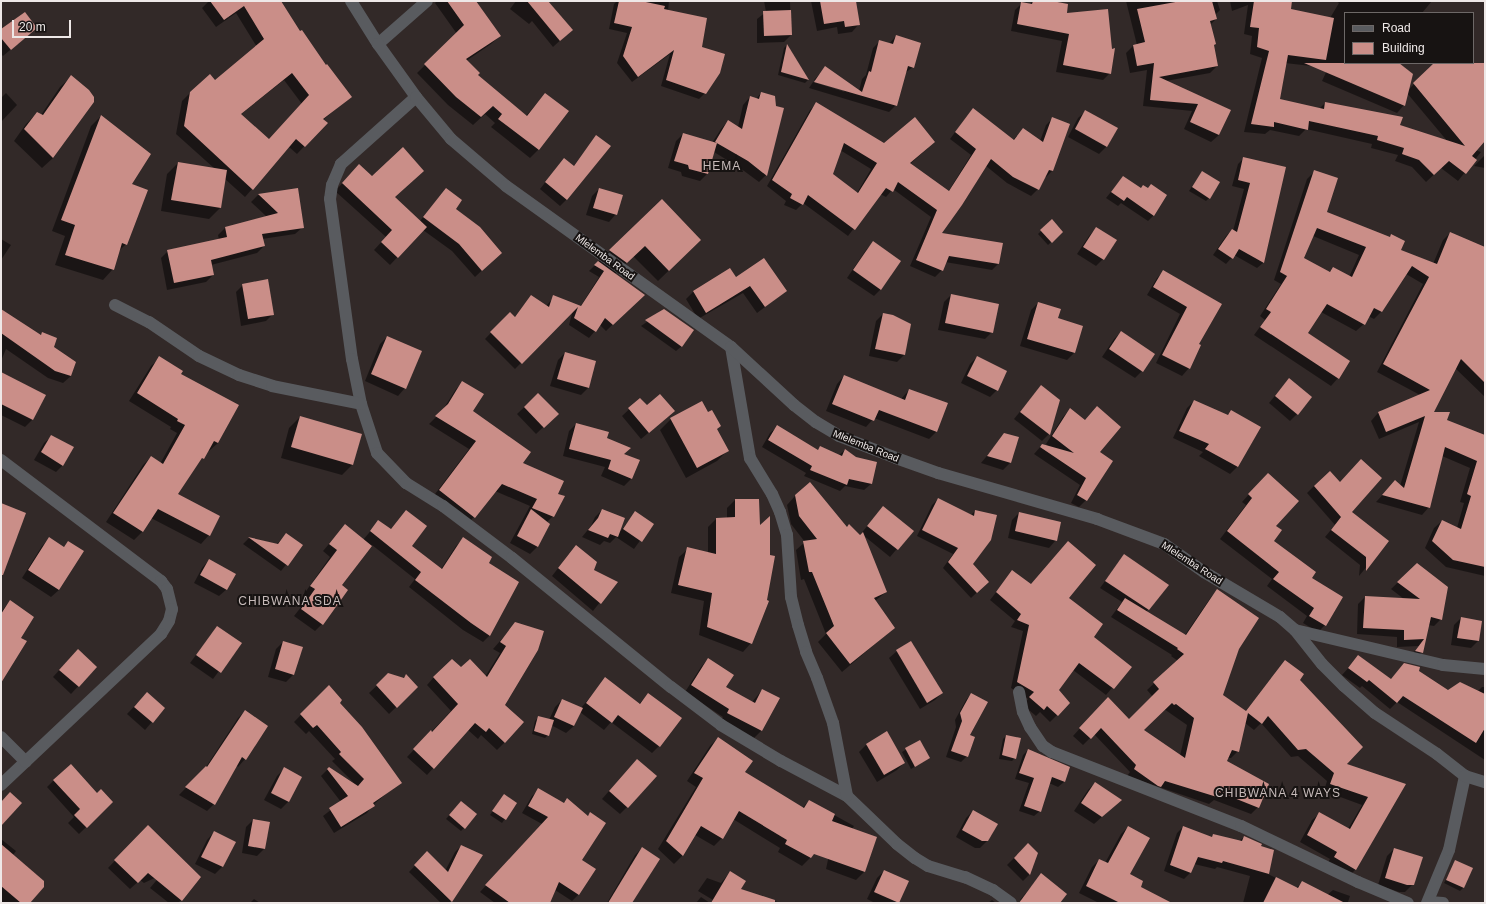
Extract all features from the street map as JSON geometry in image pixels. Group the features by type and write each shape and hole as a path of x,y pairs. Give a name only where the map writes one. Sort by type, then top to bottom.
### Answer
{"street":[{"name":"Mlelemba Road","path":"351,1 378,44 416,97 451,140 506,186 731,348 794,405 816,422 839,436 938,473 1097,519 1155,539 1220,582 1250,598 1295,630 1443,665 1485,669"},
{"path":"378,44 427,1"},
{"path":"416,97 341,164 332,185 330,198 342,298 352,359 361,404 377,453 406,483 443,506 512,558 671,687 721,725 781,761 847,796 897,844 928,866 965,877 993,890 1011,903"},
{"path":"115,305 149,322 199,356 239,375 272,386 361,404"},
{"path":"731,348 750,458 772,494 780,512 787,535 791,597 806,652 833,723 847,796"},
{"path":"1,460 161,581 167,590 172,610 169,621 161,634 1,785"},
{"path":"1295,630 1322,664 1344,686 1376,713 1437,754 1465,776 1485,782"},
{"path":"1019,692 1023,712 1030,727 1043,746 1052,752 1241,826 1358,882 1408,903"},
{"path":"1,737 26,762"},
{"path":"1443,903 1428,902 1449,850 1465,776"}],"building":[{"path":"210,1 281,1 300,31 302,30 326,65 327,64 352,97 323,119 328,123 305,147 296,139 253,190 184,126 190,92 210,74 215,80 264,39 244,6 224,20","holes":["292,73 309,95 269,139 241,114"]},
{"path":"447,1 476,1 501,36 466,59 480,73 478,75 527,116 545,93 569,111 539,150 498,119 502,114 493,106 481,117 456,97 424,64 464,25"},
{"path":"527,1 548,1 573,30 560,41"},
{"path":"619,1 641,1 665,6 664,9 707,18 702,47 725,54 720,73 706,94 666,80 674,50 638,77 623,56 632,27 614,23"},
{"path":"820,1 856,1 860,25 845,27 844,21 824,24"},
{"path":"1033,1 1052,1 1068,4 1067,13 1108,9 1112,49 1115,48 1111,74 1063,65 1069,34 1017,24 1021,2 1032,4"},
{"path":"1181,1 1212,1 1217,19 1210,21 1216,44 1214,45 1218,66 1159,77 1231,110 1219,135 1190,122 1198,104 1150,100 1154,63 1137,66 1133,45 1145,42 1137,9"},
{"path":"1254,1 1292,1 1291,9 1334,18 1326,60 1288,55 1280,99 1324,109 1325,102 1403,117 1400,125 1465,146 1413,83 1433,64 1485,63 1485,141 1472,156 1477,160 1466,174 1449,161 1434,175 1419,160 1402,154 1404,148 1377,140 1378,136 1309,121 1308,130 1274,122 1274,127 1251,124 1269,51 1257,47 1259,28 1250,27"},
{"path":"791,10 792,35 764,36 763,11"},
{"path":"25,12 37,28 11,50 1,38 1,29"},
{"path":"896,35 921,43 914,68 908,66 897,106 814,82 825,66 862,92 869,71 871,72 879,40 893,44"},
{"path":"787,44 809,80 781,72"},
{"path":"1304,63 1400,64 1413,74 1405,106"},
{"path":"71,75 89,90 94,97 94,102 53,158 24,129 37,112 43,115"},
{"path":"761,92 775,96 776,106 784,108 767,176 748,161 715,142 728,120 742,129 750,96 759,99"},
{"path":"816,102 884,143 915,117 935,142 910,163 949,191 976,149 955,132 973,108 1014,140 1023,128 1043,142 1052,117 1070,124 1053,171 1049,170 1039,190 1013,177 991,159 962,205 942,233 1003,243 999,264 949,256 943,271 916,260 937,210 898,182 893,192 886,188 855,230 808,195 803,205 790,198 792,194 772,180","holes":["844,143 877,163 858,193 833,174"]},
{"path":"1085,110 1118,128 1107,147 1075,129"},
{"path":"101,115 151,154 132,184 148,190 127,245 122,243 114,270 65,255 75,225 61,220"},
{"path":"683,133 717,143 708,174 689,169 688,165 674,161"},
{"path":"596,135 611,146 567,200 545,182 564,158 574,166"},
{"path":"403,147 424,171 395,197 427,227 398,258 381,242 392,230 342,183 359,164 372,176"},
{"path":"1243,157 1286,167 1264,263 1239,249 1233,259 1218,249 1232,229 1237,232 1250,183 1238,180"},
{"path":"178,162 227,170 221,208 171,200"},
{"path":"1314,170 1338,178 1327,212 1390,237 1391,234 1405,241 1401,250 1437,264 1450,232 1485,247 1485,383 1461,359 1434,412 1450,412 1447,420 1485,435 1485,567 1453,560 1432,541 1442,520 1461,529 1471,496 1467,494 1477,461 1445,447 1430,508 1382,495 1395,480 1404,488 1425,416 1386,432 1378,412 1430,390 1383,364 1429,277 1412,266 1382,312 1374,308 1365,325 1327,304 1308,333 1350,361 1339,379 1260,327 1271,312 1266,309 1287,276 1280,272","holes":["1317,228 1366,247 1352,277 1333,267 1330,272 1304,258"]},
{"path":"1202,171 1220,182 1210,199 1192,187"},
{"path":"1123,176 1141,188 1143,185 1148,188 1151,184 1167,195 1154,216 1127,197 1124,201 1111,192"},
{"path":"298,188 304,228 262,234 265,246 211,260 214,275 174,283 167,250 227,237 225,227 278,213 258,194"},
{"path":"446,188 462,200 456,209 480,227 502,253 482,271 459,244 423,217"},
{"path":"599,188 623,195 617,215 593,208"},
{"path":"662,199 701,240 669,271 645,246 627,263 609,250"},
{"path":"1052,219 1063,232 1052,243 1040,230"},
{"path":"1096,227 1117,240 1104,260 1083,247"},
{"path":"873,241 901,261 881,290 853,270"},
{"path":"764,258 787,291 765,307 750,286 706,313 693,291 730,268 736,277"},
{"path":"598,261 645,295 613,325 605,318 596,332 574,318 578,307 522,364 490,332 510,312 515,317 531,295 549,307 553,295 581,306 604,271 594,265"},
{"path":"1163,270 1222,304 1199,344 1201,345 1190,369 1162,355 1187,307 1153,287"},
{"path":"268,279 274,315 248,319 242,284"},
{"path":"951,294 999,304 993,333 945,323"},
{"path":"1038,302 1061,309 1058,318 1083,326 1075,353 1027,339"},
{"path":"1,309 41,335 42,332 57,338 54,347 76,362 71,376 55,371 1,333"},
{"path":"664,309 694,330 682,347 645,320"},
{"path":"883,313 893,315 911,324 905,355 875,349"},
{"path":"1121,331 1155,354 1143,372 1109,349"},
{"path":"387,336 422,351 406,389 371,374"},
{"path":"565,352 596,361 589,388 557,379"},
{"path":"159,356 183,371 181,374 239,405 218,443 214,441 204,459 202,458 178,494 220,516 210,536 158,509 143,532 113,513 151,456 163,464 185,425 137,393"},
{"path":"977,356 1007,371 998,391 967,376"},
{"path":"1,372 46,395 33,420 1,404"},
{"path":"844,375 905,400 909,389 948,403 937,432 879,410 874,421 832,404"},
{"path":"1289,378 1312,397 1298,415 1275,396"},
{"path":"462,381 484,394 473,411 531,452 523,463 564,481 558,494 565,496 554,517 532,508 537,499 502,484 475,518 439,490 476,441 435,416 448,404"},
{"path":"1041,385 1060,400 1050,435 1020,412"},
{"path":"538,393 559,414 544,428 524,407"},
{"path":"660,394 675,411 649,433 628,408 640,398 647,405"},
{"path":"1194,400 1228,415 1231,410 1261,427 1238,467 1205,449 1209,444 1179,431"},
{"path":"702,401 708,412 712,410 721,426 717,429 729,451 697,468 670,418"},
{"path":"1097,406 1121,427 1100,452 1113,461 1087,501 1077,495 1086,478 1040,447 1042,444 1074,453 1052,436 1070,408 1085,420"},
{"path":"300,416 362,434 353,465 291,447"},
{"path":"576,423 609,432 607,438 631,448 624,454 640,460 632,479 608,469 611,460 569,449"},
{"path":"777,425 818,450 820,446 842,456 845,449 856,457 877,462 872,484 849,479 847,485 810,470 812,466 768,440"},
{"path":"1004,433 1019,437 1011,463 987,456"},
{"path":"51,435 74,447 63,466 41,452"},
{"path":"1361,459 1382,478 1352,512 1389,541 1366,571 1366,557 1331,530 1341,517 1314,486 1330,471 1340,482"},
{"path":"1268,473 1299,501 1276,526 1282,530 1274,541 1316,572 1312,578 1343,597 1326,626 1309,616 1314,608 1273,579 1279,572 1227,531 1252,498 1248,494"},
{"path":"810,482 847,527 849,524 860,535 863,532 887,592 874,598 895,628 850,664 826,633 834,626 812,572 809,572 803,541 817,539 799,516 795,495"},
{"path":"938,498 974,516 975,510 997,515 991,540 973,564 989,582 977,593 948,562 958,548 922,530"},
{"path":"735,499 759,499 760,525 770,516 770,555 775,556 767,600 769,601 752,644 707,627 712,593 678,585 687,547 716,554 716,518 735,517"},
{"path":"1,503 26,513 3,575 1,575"},
{"path":"883,506 914,531 898,550 867,526"},
{"path":"531,509 550,524 538,547 517,536"},
{"path":"602,509 625,518 618,537 610,534 608,538 588,530 598,518"},
{"path":"406,510 427,526 412,546 442,569 463,537 492,557 489,563 519,582 490,636 415,580 421,572 370,531 378,520 391,529"},
{"path":"635,511 654,524 642,542 623,529"},
{"path":"1019,512 1061,522 1057,541 1015,531"},
{"path":"345,524 372,546 342,585 348,590 323,625 301,609 315,589 310,586 337,550 329,544"},
{"path":"286,533 303,545 288,566 248,537 278,544"},
{"path":"49,537 64,547 68,541 84,551 59,590 28,570"},
{"path":"1068,541 1096,565 1069,598 1103,624 1094,637 1132,667 1114,689 1079,663 1059,690 1070,703 1058,716 1047,706 1044,710 1029,697 1034,692 1017,682 1029,625 1017,620 1021,614 996,592 1012,570 1031,584"},
{"path":"576,545 597,562 594,570 618,582 601,604 558,568"},
{"path":"1124,554 1169,585 1149,610 1105,581"},
{"path":"209,559 236,574 227,590 200,575"},
{"path":"1417,563 1448,587 1442,620 1431,617 1423,653 1415,651 1424,639 1404,640 1404,630 1363,628 1365,596 1420,599 1397,582"},
{"path":"1217,589 1259,618 1239,649 1223,695 1246,711 1285,660 1304,674 1300,680 1363,747 1347,764 1406,784 1356,870 1334,857 1337,852 1307,835 1319,812 1350,829 1368,797 1330,784 1334,773 1306,749 1298,750 1268,716 1262,724 1248,713 1239,752 1232,750 1227,761 1269,784 1259,808 1219,792 1217,797 1165,781 1161,787 1158,786 1134,769 1136,765 1101,728 1091,739 1079,728 1108,697 1129,719 1159,689 1153,682 1184,654 1177,649 1178,648 1117,610 1125,598 1186,635","holes":["1172,703 1174,705 1176,704 1194,718 1185,758 1144,730"]},
{"path":"10,600 34,617 21,638 27,641 1,683 1,614"},
{"path":"1461,617 1482,621 1479,641 1457,638"},
{"path":"515,622 544,631 538,650 505,705 524,722 505,743 489,728 486,732 475,723 434,769 413,749 431,730 432,732 458,704 433,677 452,659 461,667 470,659 487,677 506,646 500,642"},
{"path":"217,626 242,643 221,673 196,655"},
{"path":"283,641 303,647 294,675 275,669"},
{"path":"911,641 943,693 927,703 896,650"},
{"path":"78,649 97,667 79,687 59,670"},
{"path":"1358,655 1391,679 1404,663 1420,667 1419,671 1448,690 1460,682 1485,694 1485,728 1476,743 1403,696 1397,703 1369,680 1367,682 1348,668"},
{"path":"708,658 734,675 726,687 755,703 762,689 780,698 762,731 727,713 729,709 691,685"},
{"path":"388,673 404,678 406,674 418,687 397,708 376,685"},
{"path":"605,677 640,704 648,693 682,718 660,747 618,715 612,723 586,703"},
{"path":"329,685 342,700 340,703 362,727 402,783 373,803 375,806 341,827 329,808 348,796 327,769 329,767 358,786 364,779 339,754 341,752 317,725 313,728 300,714"},
{"path":"147,692 165,708 153,723 134,707"},
{"path":"971,693 988,702 970,735 975,737 968,757 951,751 962,721 960,713"},
{"path":"562,699 583,708 574,726 554,717"},
{"path":"245,710 268,726 246,760 242,757 215,805 185,787 206,766 207,767"},
{"path":"538,716 554,720 549,736 534,731"},
{"path":"887,731 905,763 884,775 866,744"},
{"path":"1006,735 1021,738 1016,759 1002,755"},
{"path":"718,737 753,761 745,772 804,808 809,800 835,814 832,821 877,837 865,872 814,854 811,858 785,844 787,840 739,811 723,839 701,826 683,856 666,841 703,778 694,773"},
{"path":"920,740 930,758 915,767 905,748"},
{"path":"1028,749 1070,767 1065,782 1052,777 1041,812 1024,806 1034,778 1019,773"},
{"path":"637,759 657,776 628,808 609,791"},
{"path":"71,764 97,793 101,789 113,802 87,828 74,815 80,809 53,780"},
{"path":"284,767 302,777 289,802 271,793"},
{"path":"1095,782 1122,800 1102,817 1081,803"},
{"path":"538,788 564,803 567,798 588,816 590,812 606,823 582,860 596,869 579,895 559,882 550,903 510,903 485,885 548,817 528,806"},
{"path":"10,792 22,803 1,826 1,802"},
{"path":"504,794 517,803 506,820 492,811"},
{"path":"461,801 477,814 465,829 449,815"},
{"path":"973,810 998,824 988,841 982,841 962,830"},
{"path":"253,819 270,822 265,849 248,846"},
{"path":"148,825 201,877 182,901 148,873 138,883 114,860"},
{"path":"1128,826 1150,838 1130,874 1143,881 1141,887 1172,903 1120,903 1086,886 1099,859 1108,863"},
{"path":"1183,826 1212,837 1213,834 1242,841 1244,836 1262,844 1261,846 1274,850 1269,874 1223,861 1222,863 1198,857 1191,873 1170,865"},
{"path":"214,831 236,842 223,867 201,857"},
{"path":"1028,843 1038,853 1030,875 1014,858"},
{"path":"1,844 44,881 44,887 30,903 21,903 1,886"},
{"path":"461,845 483,855 452,902 414,865 427,851 448,872"},
{"path":"642,847 660,859 632,903 608,903"},
{"path":"1394,848 1423,857 1414,885 1407,885 1385,878"},
{"path":"1455,860 1473,868 1464,888 1446,880"},
{"path":"884,870 909,881 899,903 874,892"},
{"path":"730,871 746,881 741,889 775,900 775,903 711,903"},
{"path":"1041,873 1067,894 1060,903 1019,903"},
{"path":"1276,877 1298,888 1302,881 1345,903 1263,903"}],"district":[{"name":"HEMA","path":"722,167"},
{"name":"CHIBWANA SDA","path":"290,602"},
{"name":"CHIBWANA 4 WAYS","path":"1278,794"}]}
